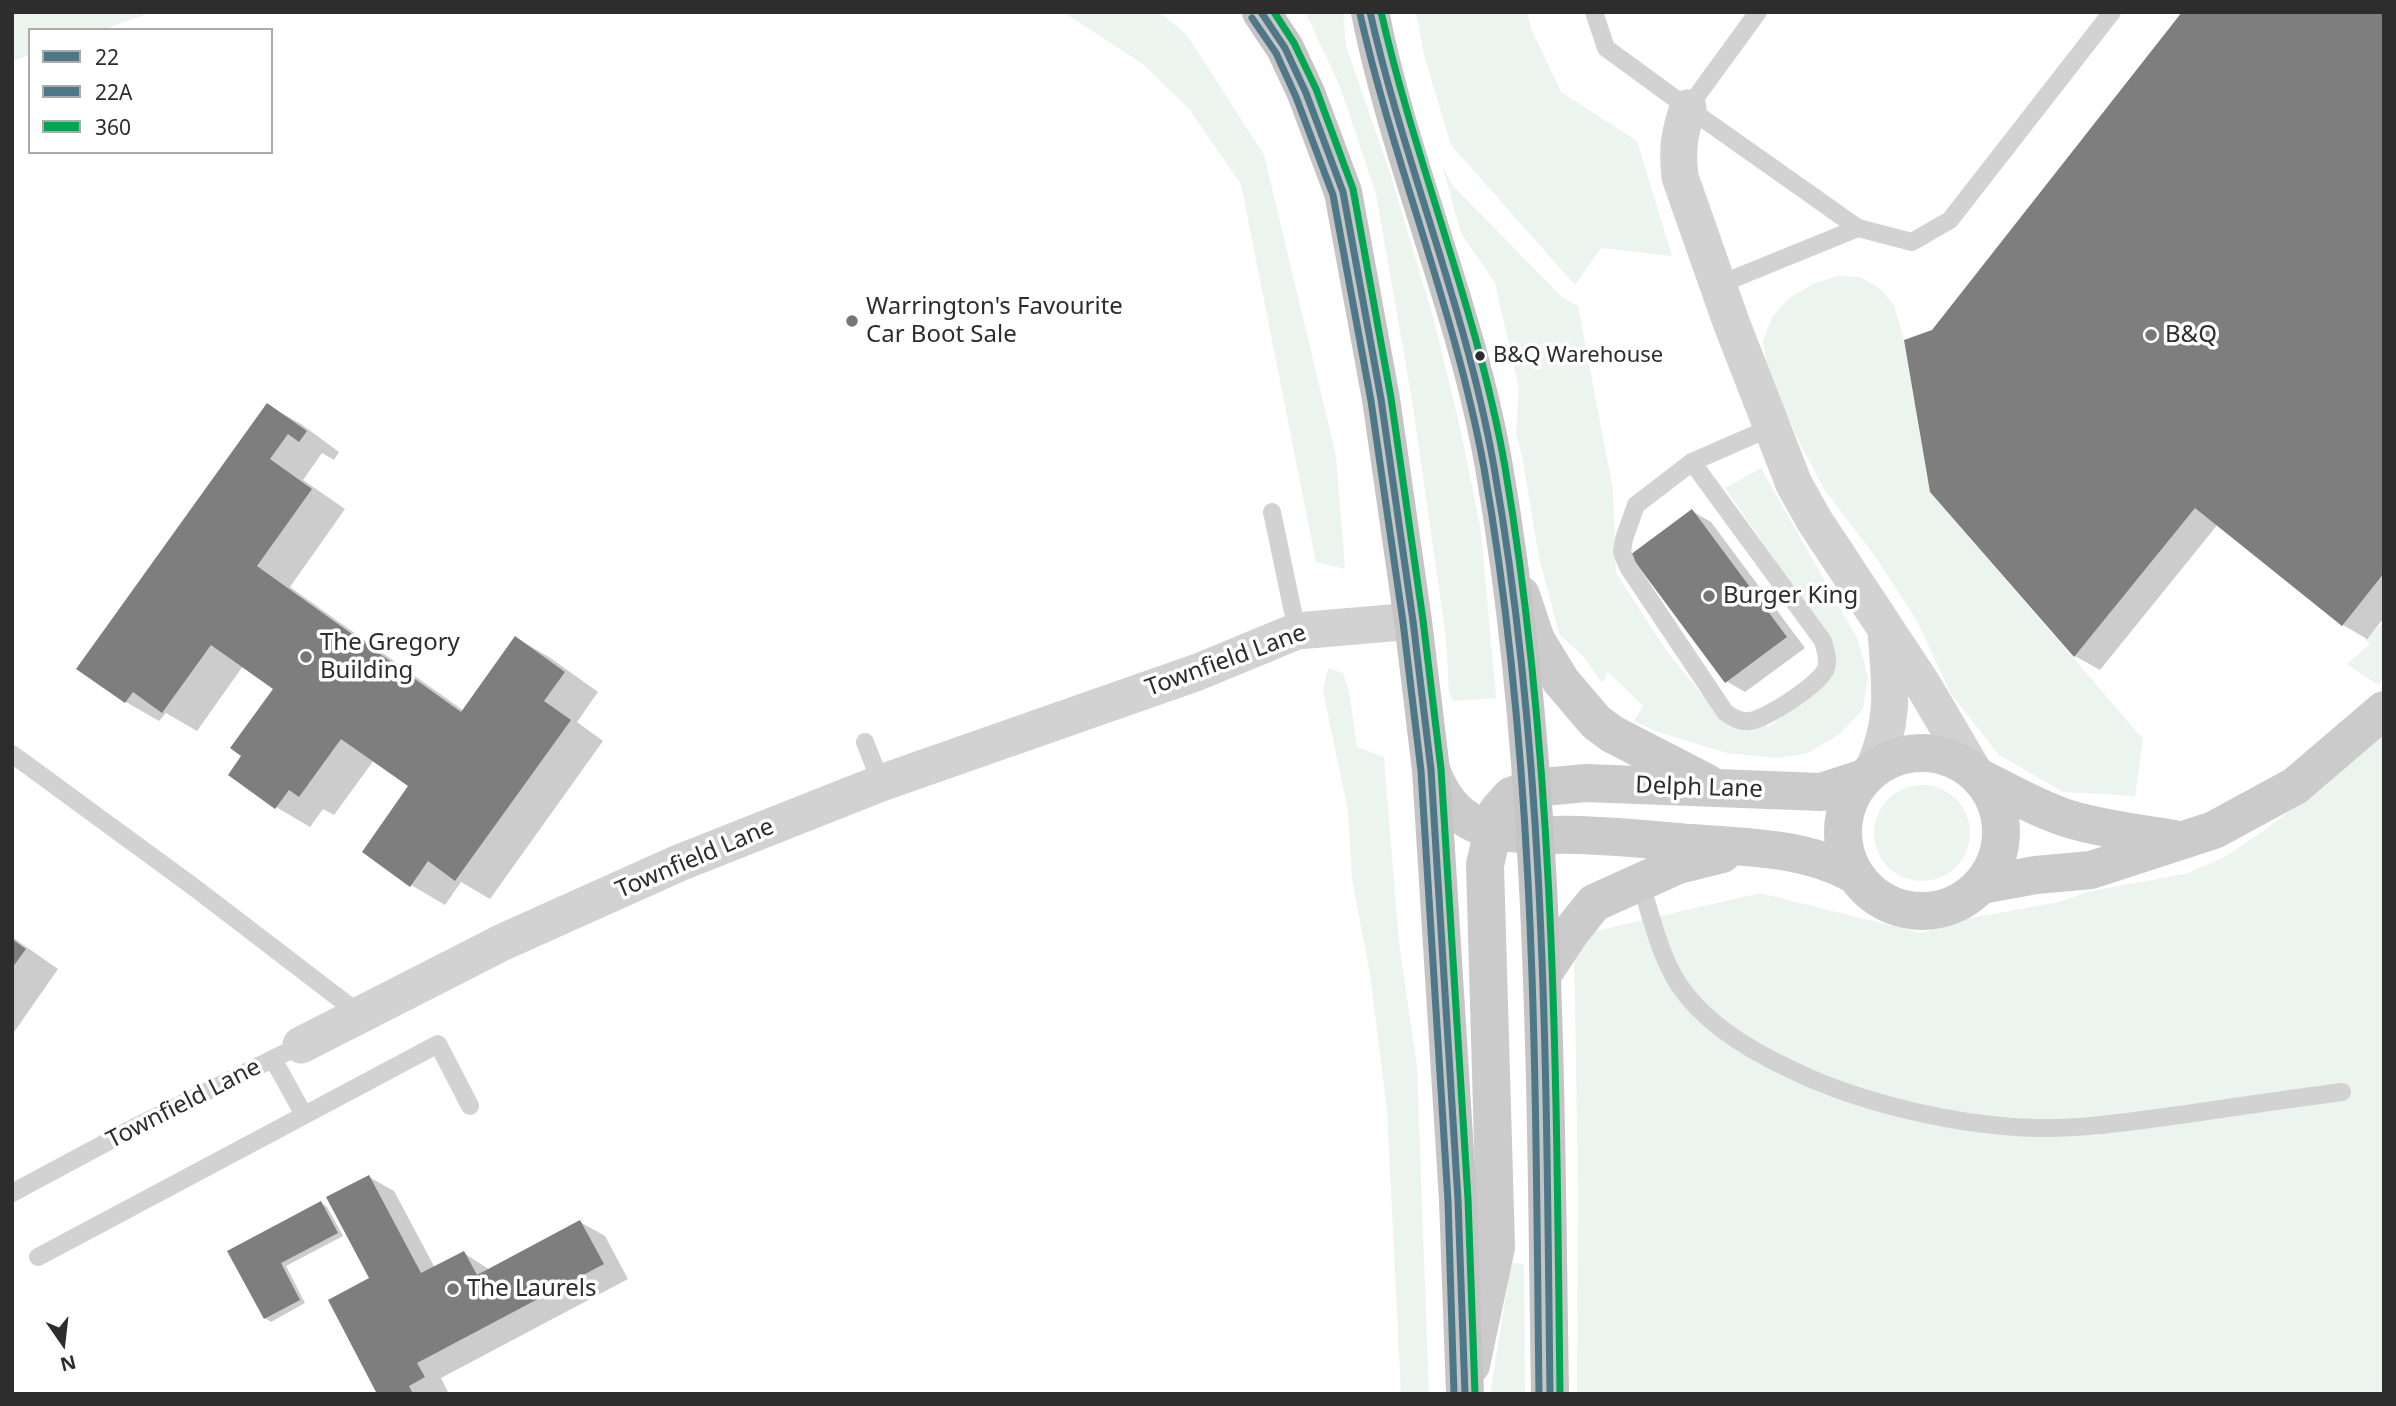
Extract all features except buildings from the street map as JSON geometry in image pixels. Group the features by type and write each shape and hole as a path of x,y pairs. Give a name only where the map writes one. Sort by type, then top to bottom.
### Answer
{"main road":[{"path":"1261,12 1285,48 1306,93 1343,192 1381,399 1431,770 1458,1200 1465,1394"},
{"path":"1370,12 1395,119 1465,336 1493,462 1509,556 1532,788 1543,974 1550,1394"}],"street":[{"path":"1688,108 1678,143 1680,177 1794,484 1923,685 1977,775 1994,797 2001,820 2001,843 1994,866 1981,885 1962,901 1940,909 1916,911 1893,906 1882,900 1872,894 1855,875 1846,856 1843,836 1845,815 1852,796 1883,748 1889,724 1886,631"},
{"path":"1509,556 1536,640 1561,681 1596,722 1612,734 1719,789"},
{"name":"Townfield Lane","path":"287,1052 503,942 679,863 881,783 1198,671 1297,631 1413,621"},
{"path":"1981,885 2036,874 2091,870 2214,830 2295,786 2384,710"},
{"path":"1868,774 1897,757 1924,753 1951,758 2032,804 2063,817 2094,826 2180,840"},
{"path":"1431,770 1439,789 1452,807 1470,821 1512,833 1609,836 1748,847 1828,861 1855,875"},
{"name":"Delph Lane","path":"1532,788 1586,783 1821,792 1868,774"},
{"path":"1465,1394 1496,1247 1485,864 1497,812 1511,796 1532,788"},
{"path":"1543,974 1570,933 1594,904 1678,865 1748,847"}],"lane":[{"path":"1594,12 1606,48 1688,108 1858,228 1912,242 1950,220 2112,12"},
{"path":"1688,108 1758,12"},
{"path":"1718,285 1858,228"},
{"path":"1692,462 1823,641 1825,648 1826,668 1819,681 1760,719 1747,721 1734,718 1725,712 1628,566 1622,552 1636,505 1692,462 1772,427"},
{"path":"1272,512 1297,631"},
{"path":"866,742 881,783"},
{"path":"12,754 184,880 361,1016"},
{"path":"1640,881 1669,965 1695,1004 1720,1027 1774,1062 1816,1082 1861,1098 1994,1125 2039,1128 2140,1121 2342,1092"},
{"path":"38,1256 438,1044 470,1106"},
{"path":"287,1052 304,1115"},
{"name":"Townfield Lane","path":"12,1194 139,1125 287,1052"}],"shaded area":[{"path":"12,12 152,12 108,28 28,28 28,56 12,61"},
{"path":"1063,12 1159,12 1187,35 1264,155 1336,456 1345,569 1316,562 1241,184 1189,109 1143,64"},
{"path":"1305,12 1343,12 1346,46 1390,173 1435,324 1481,531 1496,698 1453,701 1449,692 1446,638 1412,400 1376,194 1339,84"},
{"path":"1416,12 1527,12 1531,29 1561,92 1637,141 1672,256 1601,248 1575,285 1451,145 1424,55"},
{"path":"1442,165 1452,185 1562,297 1578,306 1613,490 1616,573 1668,653 1713,708 1737,728 1770,726 1817,690 1834,666 1833,643 1725,488 1761,468 1858,640 1868,677 1863,709 1840,734 1808,753 1778,758 1727,753 1658,732 1634,721 1643,706 1608,672 1602,683 1584,657 1559,634 1538,553 1516,433 1519,389 1495,283 1461,233"},
{"path":"1837,276 1860,277 1879,288 1894,305 1904,340 1930,492 2143,739 2135,796 2063,792 1999,755 1951,694 1917,621 1875,556 1826,492 1801,446 1768,372 1763,341 1772,317 1789,298 1813,284"},
{"path":"2384,622 2384,680 2378,685 2347,664 2370,644 2365,639"},
{"path":"1328,668 1343,673 1349,691 1357,747 1384,757 1399,943 1417,1066 1429,1394 1401,1394 1387,1110 1370,974 1352,879 1348,811 1323,691"},
{"path":"2384,735 2384,1394 1577,1394 1578,1194 1574,936 1760,893 1921,933 1966,919 2059,902 2091,891 2185,874 2225,857 2259,834 2331,780"},
{"path":"1922,785 1940,789 1956,799 1966,815 1970,833 1966,851 1956,867 1940,877 1922,881 1904,877 1888,867 1878,851 1874,833 1878,815 1888,799 1904,789"},
{"path":"1511,1263 1524,1264 1525,1394 1490,1394"}],"transit line":[{"name":"22","path":"1261,12 1285,48 1306,93 1343,192 1381,399 1431,770 1458,1200 1465,1394"},
{"name":"360","path":"1274,12 1294,43 1316,89 1353,189 1391,398 1441,769 1468,1199 1475,1394"},
{"name":"22","path":"1370,12 1400,126 1468,352 1494,467 1512,582 1525,697 1541,929 1550,1394"},
{"name":"360","path":"1381,12 1411,126 1479,352 1505,467 1522,582 1535,697 1550,929 1555,1045 1560,1394"},
{"name":"22A","path":"1360,14 1390,128 1458,354 1484,468 1502,583 1515,698 1530,930 1539,1394"},
{"name":"22A","path":"1252,18 1276,53 1296,97 1333,195 1371,401 1403,622 1421,771 1448,1201 1454,1394"}],"place":[{"name":"Warrington's Favourite Car Boot Sale","path":"852,321"},
{"name":"B&Q","path":"2151,335"},
{"name":"B&Q Warehouse","path":"1480,356"},
{"name":"Burger King","path":"1709,596"},
{"name":"The Gregory Building","path":"306,657"},
{"name":"The Laurels","path":"453,1289"}]}
